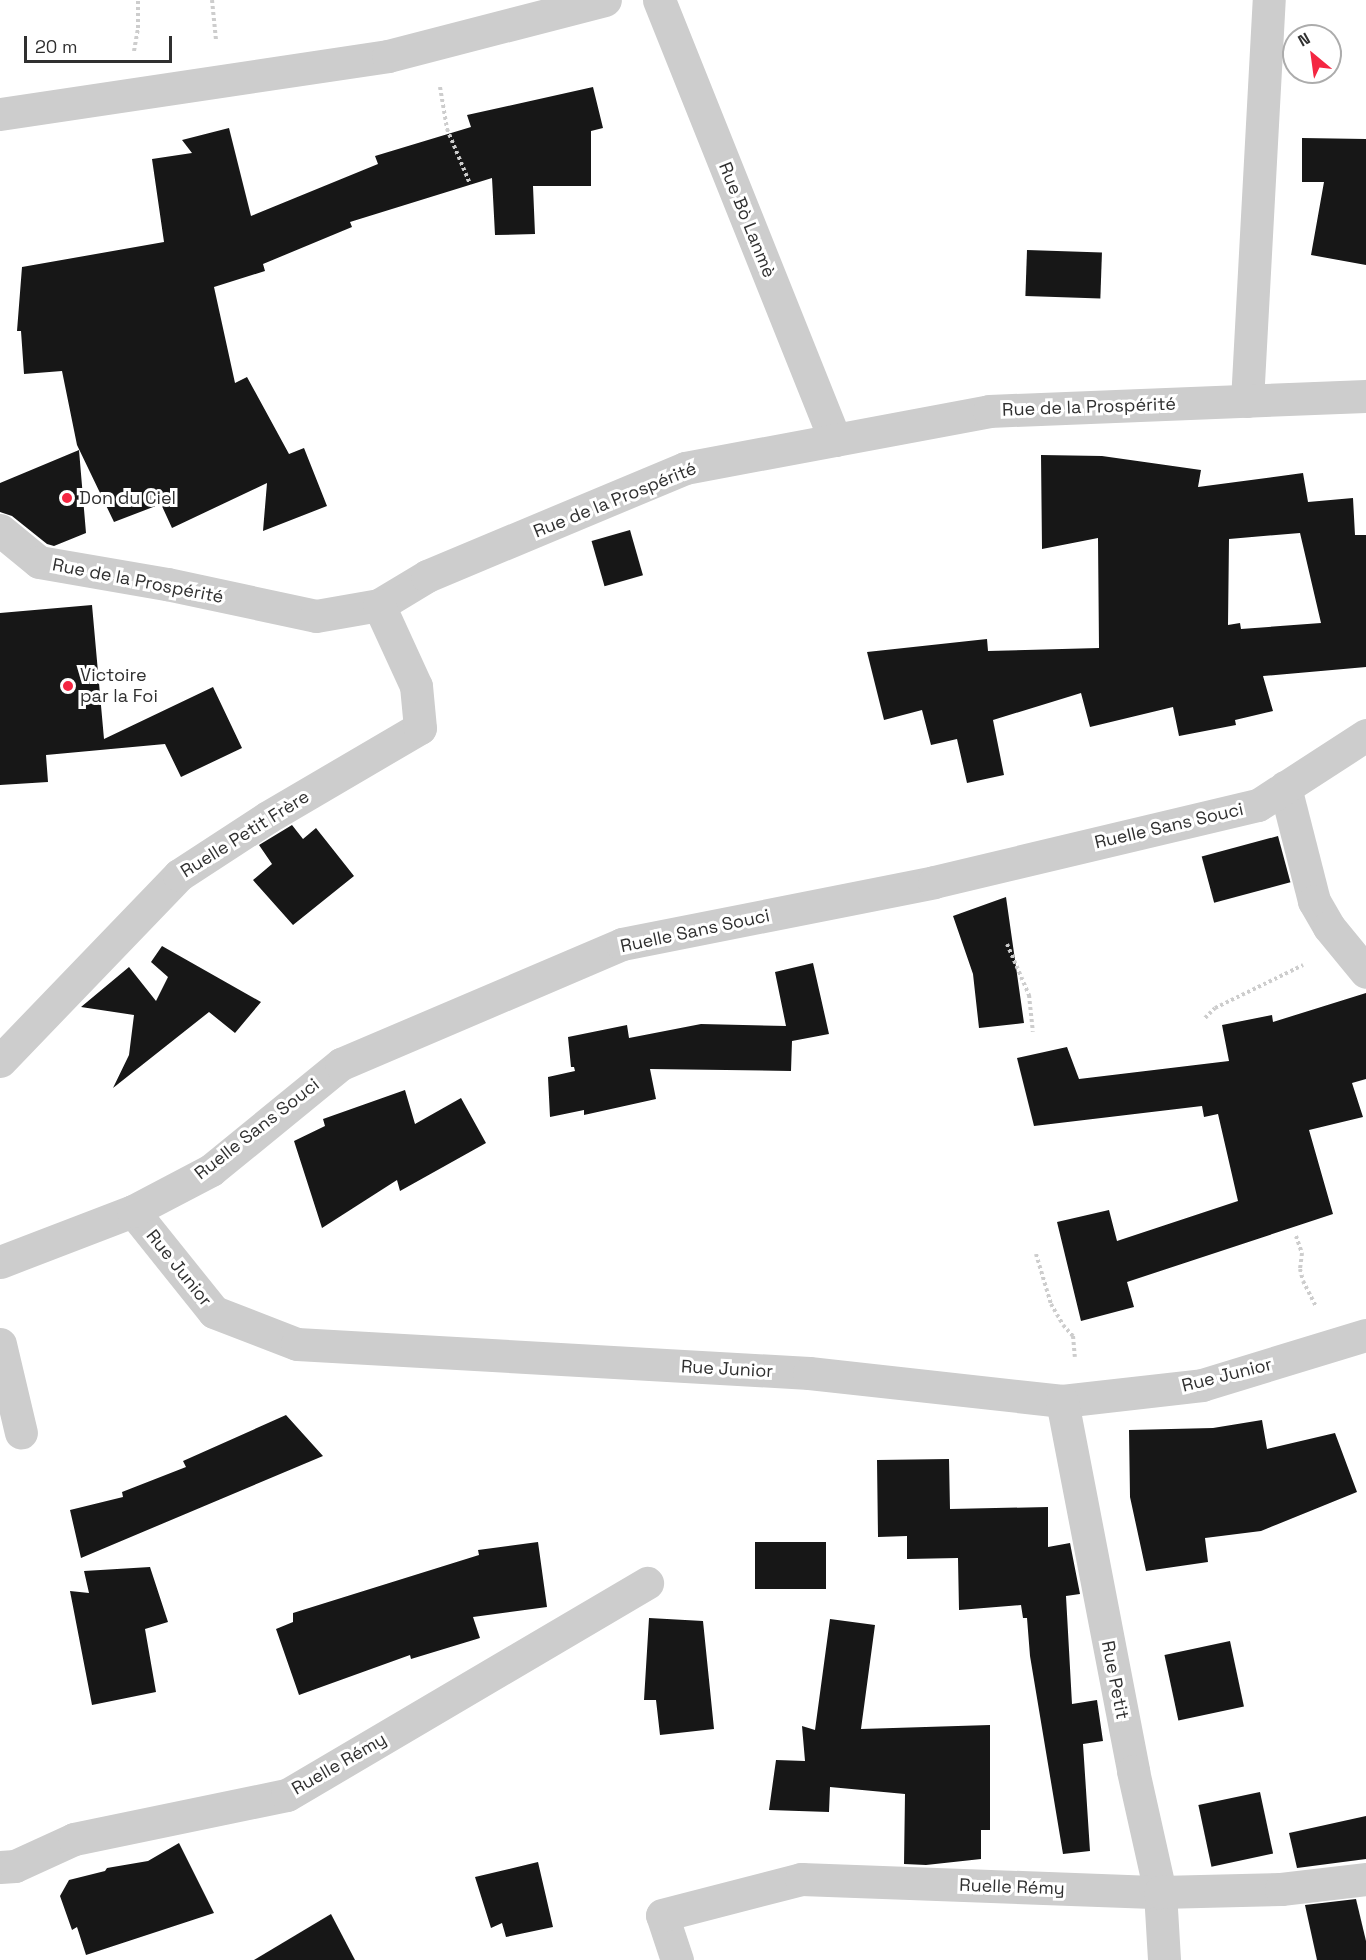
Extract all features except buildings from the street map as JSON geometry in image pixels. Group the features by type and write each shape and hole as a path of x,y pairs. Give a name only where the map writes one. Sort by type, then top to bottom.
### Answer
{"street":[{"path":"0,114 388,56 605,0"},
{"name":"Rue Bò Lanmè","path":"659,0 835,440"},
{"path":"1247,401 1269,0"},
{"name":"Rue de la Prospérité","path":"0,530 39,562 167,584 316,616 379,605 427,576 685,468 989,411 1366,396"},
{"name":"Ruelle Petit Frère","path":"0,1061 179,875 268,817 420,728 416,686 379,605"},
{"name":"Ruelle Sans Souci","path":"0,1262 133,1212 211,1170 341,1064 622,944 934,882 1258,805 1366,735"},
{"path":"1285,787 1314,901 1329,927 1366,972"},
{"name":"Rue Junior","path":"133,1212 214,1312 297,1344 809,1373 1069,1400 1202,1385 1366,1335"},
{"path":"0,1344 21,1433"},
{"name":"Rue Petit","path":"1069,1400 1133,1771 1160,1892 1164,1960"},
{"name":"Ruelle Rémy","path":"0,1868 15,1866 74,1839 287,1795 647,1583"},
{"name":"Ruelle Rémy","path":"677,1960 662,1915 801,1880 1160,1892 1281,1889 1366,1879"}],"path":[{"path":"130,94 138,28 138,0"},
{"path":"433,45 447,129 470,184"},
{"path":"1007,944 1029,995 1033,1032"},
{"path":"1205,1018 1215,1008 1345,945"},
{"path":"1296,1236 1302,1253 1300,1269 1303,1281 1317,1308 1329,1347"},
{"path":"1036,1254 1051,1304 1063,1325 1073,1336 1069,1400"}],"place":[{"name":"Don du Ciel","path":"67,498"},
{"name":"Victoire par la Foi","path":"68,686"}]}
